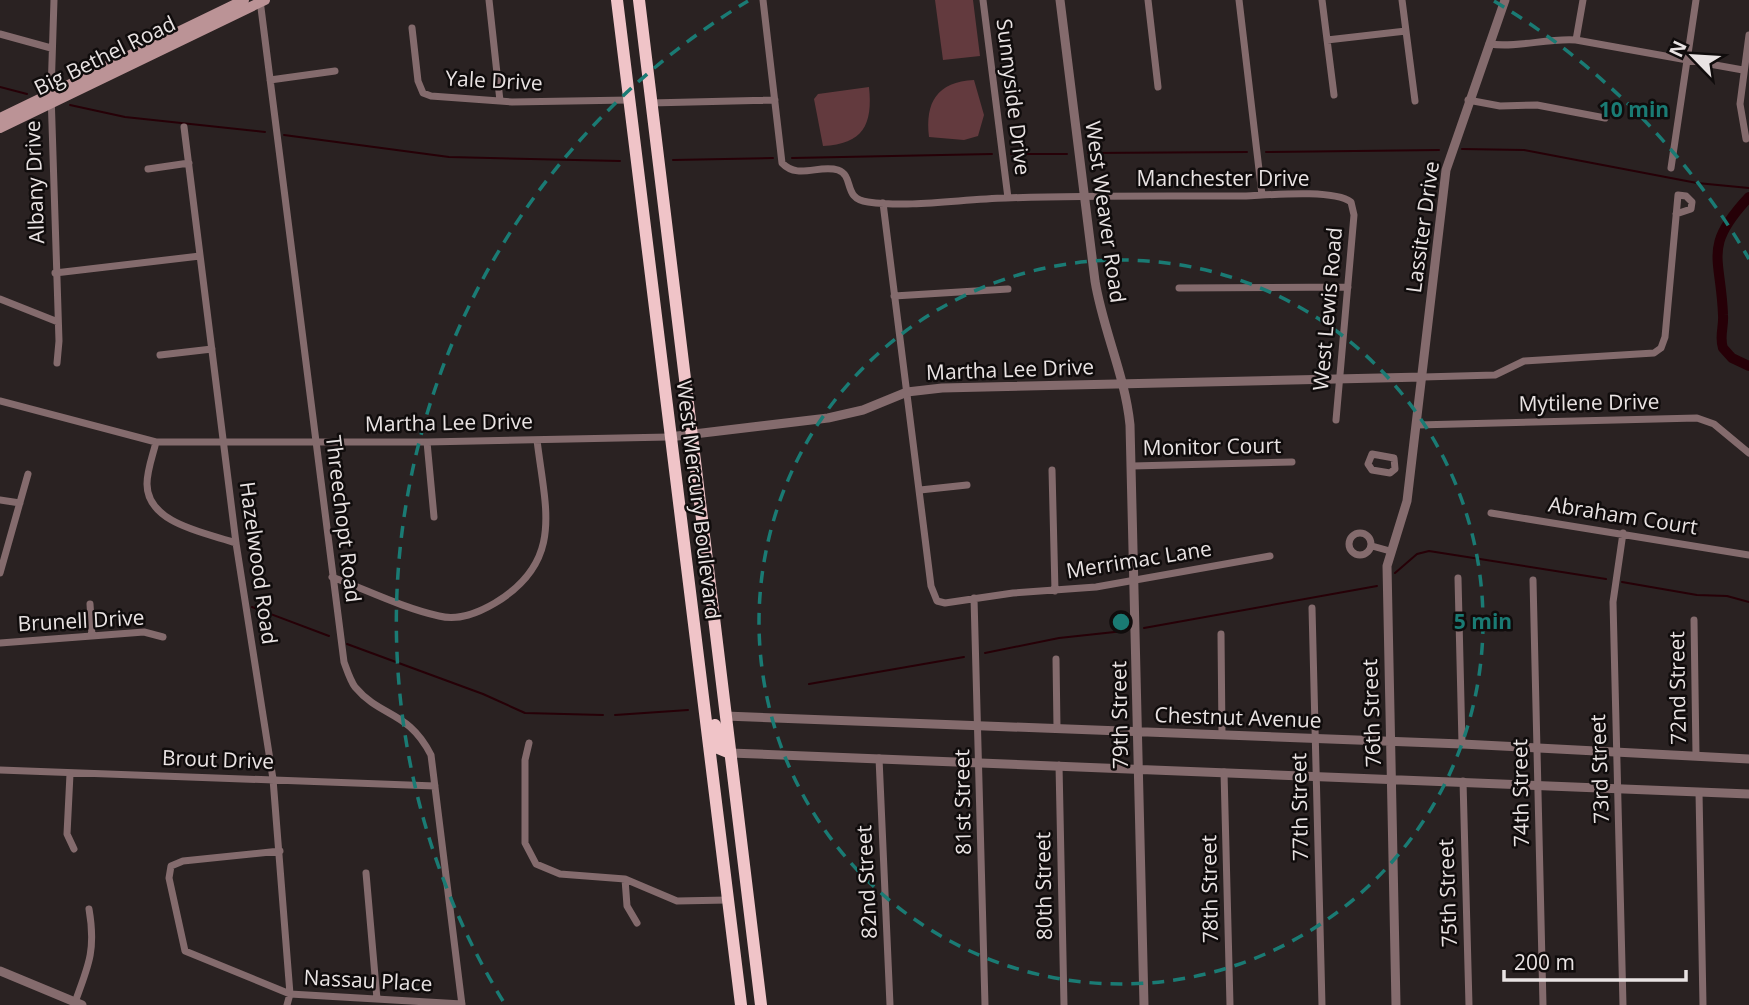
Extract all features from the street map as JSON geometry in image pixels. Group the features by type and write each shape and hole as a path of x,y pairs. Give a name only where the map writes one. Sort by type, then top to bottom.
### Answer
{"highway":[{"name":"West Mercury Boulevard","path":"617,0 741,1005"},
{"name":"West Mercury Boulevard","path":"639,0 761,1005"},
{"path":"703,699 714,717 719,748 730,753"},
{"path":"711,763 722,764 726,791 738,818"}],"main road":[{"name":"Big Bethel Road","path":"0,128 51,98 244,0"},
{"name":"Big Bethel Road","path":"0,118 51,98 262,1"}],"street":[{"name":"Albany Drive","path":"54,0 51,98 57,363"},
{"path":"489,0 500,101"},
{"path":"764,0 782,163 788,168 838,170 845,175 852,196 858,200 883,204 920,490 967,485"},
{"name":"Sunnyside Drive","path":"983,0 1008,198"},
{"name":"West Weaver Road","path":"1060,0 1100,308 1124,383 1130,425"},
{"path":"1148,0 1157,87"},
{"path":"1239,0 1262,195"},
{"path":"1322,0 1334,95"},
{"path":"1402,0 1415,101"},
{"name":"Lassiter Drive","path":"1417,425 1442,186 1468,100 1505,0"},
{"path":"1576,40 1584,0"},
{"path":"1671,168 1696,0"},
{"name":"Threechopt Road","path":"262,1 344,662 353,684 369,700 397,716 421,735 431,755 462,1005"},
{"name":"Yale Drive","path":"412,28 418,81 424,93 500,101 629,100"},
{"path":"1327,40 1406,31"},
{"path":"0,34 51,48"},
{"path":"1745,139 1740,104 1749,35"},
{"path":"1489,44 1506,46 1551,38 1576,40 1743,70"},
{"path":"270,80 335,71"},
{"path":"650,103 775,100"},
{"path":"1468,100 1500,106 1537,105 1605,118"},
{"name":"Hazelwood Road","path":"184,127 236,543 272,779 290,994 287,1005"},
{"path":"148,169 189,163"},
{"name":"Martha Lee Drive","path":"0,401 156,442 428,442 691,435 828,418 863,410 907,392 942,388 1495,375 1524,361 1654,353 1661,348 1665,337 1676,214 1678,194 1689,198 1692,205 1688,212 1676,214"},
{"name":"Manchester Drive","path":"883,204 1008,198 1262,195 1338,196 1351,202"},
{"name":"West Lewis Road","path":"1335,421 1354,215 1351,202"},
{"path":"55,273 200,256"},
{"path":"1179,288 1348,287"},
{"path":"894,296 1008,289"},
{"path":"0,299 58,322"},
{"path":"160,355 212,349"},
{"name":"Mytilene Drive","path":"1417,425 1697,418 1714,424 1749,453"},
{"name":"79th Street","path":"1130,425 1144,1005"},
{"name":"76th Street","path":"1396,1005 1386,573 1390,551 1405,510 1417,425"},
{"path":"332,577 440,616 460,617 480,612 500,600 526,578 538,563 545,546 545,509 537,440"},
{"path":"156,442 147,486 156,508 175,522 236,543"},
{"path":"428,442 434,517"},
{"name":"Monitor Court","path":"1132,466 1292,462"},
{"path":"1396,465 1412,467"},
{"path":"1052,470 1055,591"},
{"path":"0,573 28,474"},
{"name":"Merrimac Lane","path":"920,490 932,595 937,601 945,603 1135,580 1270,555"},
{"path":"0,500 20,503"},
{"name":"Abraham Court","path":"1491,513 1749,555"},
{"name":"73rd Street","path":"1623,533 1612,602 1623,1005"},
{"path":"1372,546 1390,551"},
{"path":"1458,578 1462,744"},
{"name":"74th Street","path":"1533,580 1544,1005"},
{"name":"81st Street","path":"974,598 985,1005"},
{"path":"90,604 92,636"},
{"name":"77th Street","path":"1312,608 1322,1005"},
{"name":"72nd Street","path":"1694,620 1696,755"},
{"name":"Brunell Drive","path":"0,643 144,632 163,637"},
{"path":"1221,634 1222,735"},
{"path":"1056,659 1056,728"},
{"name":"Chestnut Avenue","path":"725,716 1537,747 1749,759"},
{"path":"529,743 525,756 525,834 530,858 551,872 625,879 677,901 728,900"},
{"path":"730,753 1749,794"},
{"name":"82nd Street","path":"879,758 890,1005"},
{"name":"80th Street","path":"1059,765 1064,1005"},
{"name":"Brout Drive","path":"0,770 435,786"},
{"name":"78th Street","path":"1224,772 1230,1005"},
{"path":"70,774 67,834 74,849"},
{"name":"75th Street","path":"1462,781 1469,1005"},
{"path":"1699,792 1703,1005"},
{"name":"Nassau Place","path":"280,851 177,862 171,866 169,878 185,951 290,994 462,1005"},
{"path":"366,873 377,999"},
{"path":"625,879 627,906 637,923"},
{"path":"0,971 79,1004 92,959 94,939 89,909"}],"shaded area":[{"path":"935,0 973,0 980,56 943,60"},
{"path":"974,80 984,115 978,136 964,140 929,137 929,114 936,96 951,85"},
{"path":"869,87 869,112 862,130 848,141 823,146 814,99 818,94"}],"waterway":[{"path":"0,87 27,94"},
{"path":"70,105 125,117 265,132"},
{"path":"284,135 449,157 620,161"},
{"path":"1462,149 1524,150 1697,183 1749,188"},
{"path":"1266,152 1439,150"},
{"path":"1088,153 1247,152"},
{"path":"792,158 992,154"},
{"path":"1011,154 1067,154"},
{"path":"673,160 773,158"},
{"path":"1749,197 1725,228 1718,253 1723,348 1732,358 1749,366"},
{"path":"1395,573 1417,554 1429,551 1606,579"},
{"path":"1622,582 1697,595 1727,596 1749,602"},
{"path":"1144,628 1377,586"},
{"path":"252,607 329,636"},
{"path":"985,653 1059,638 1124,631"},
{"path":"347,644 483,694 525,713 603,715"},
{"path":"809,684 964,657"},
{"path":"615,715 688,710"}]}
